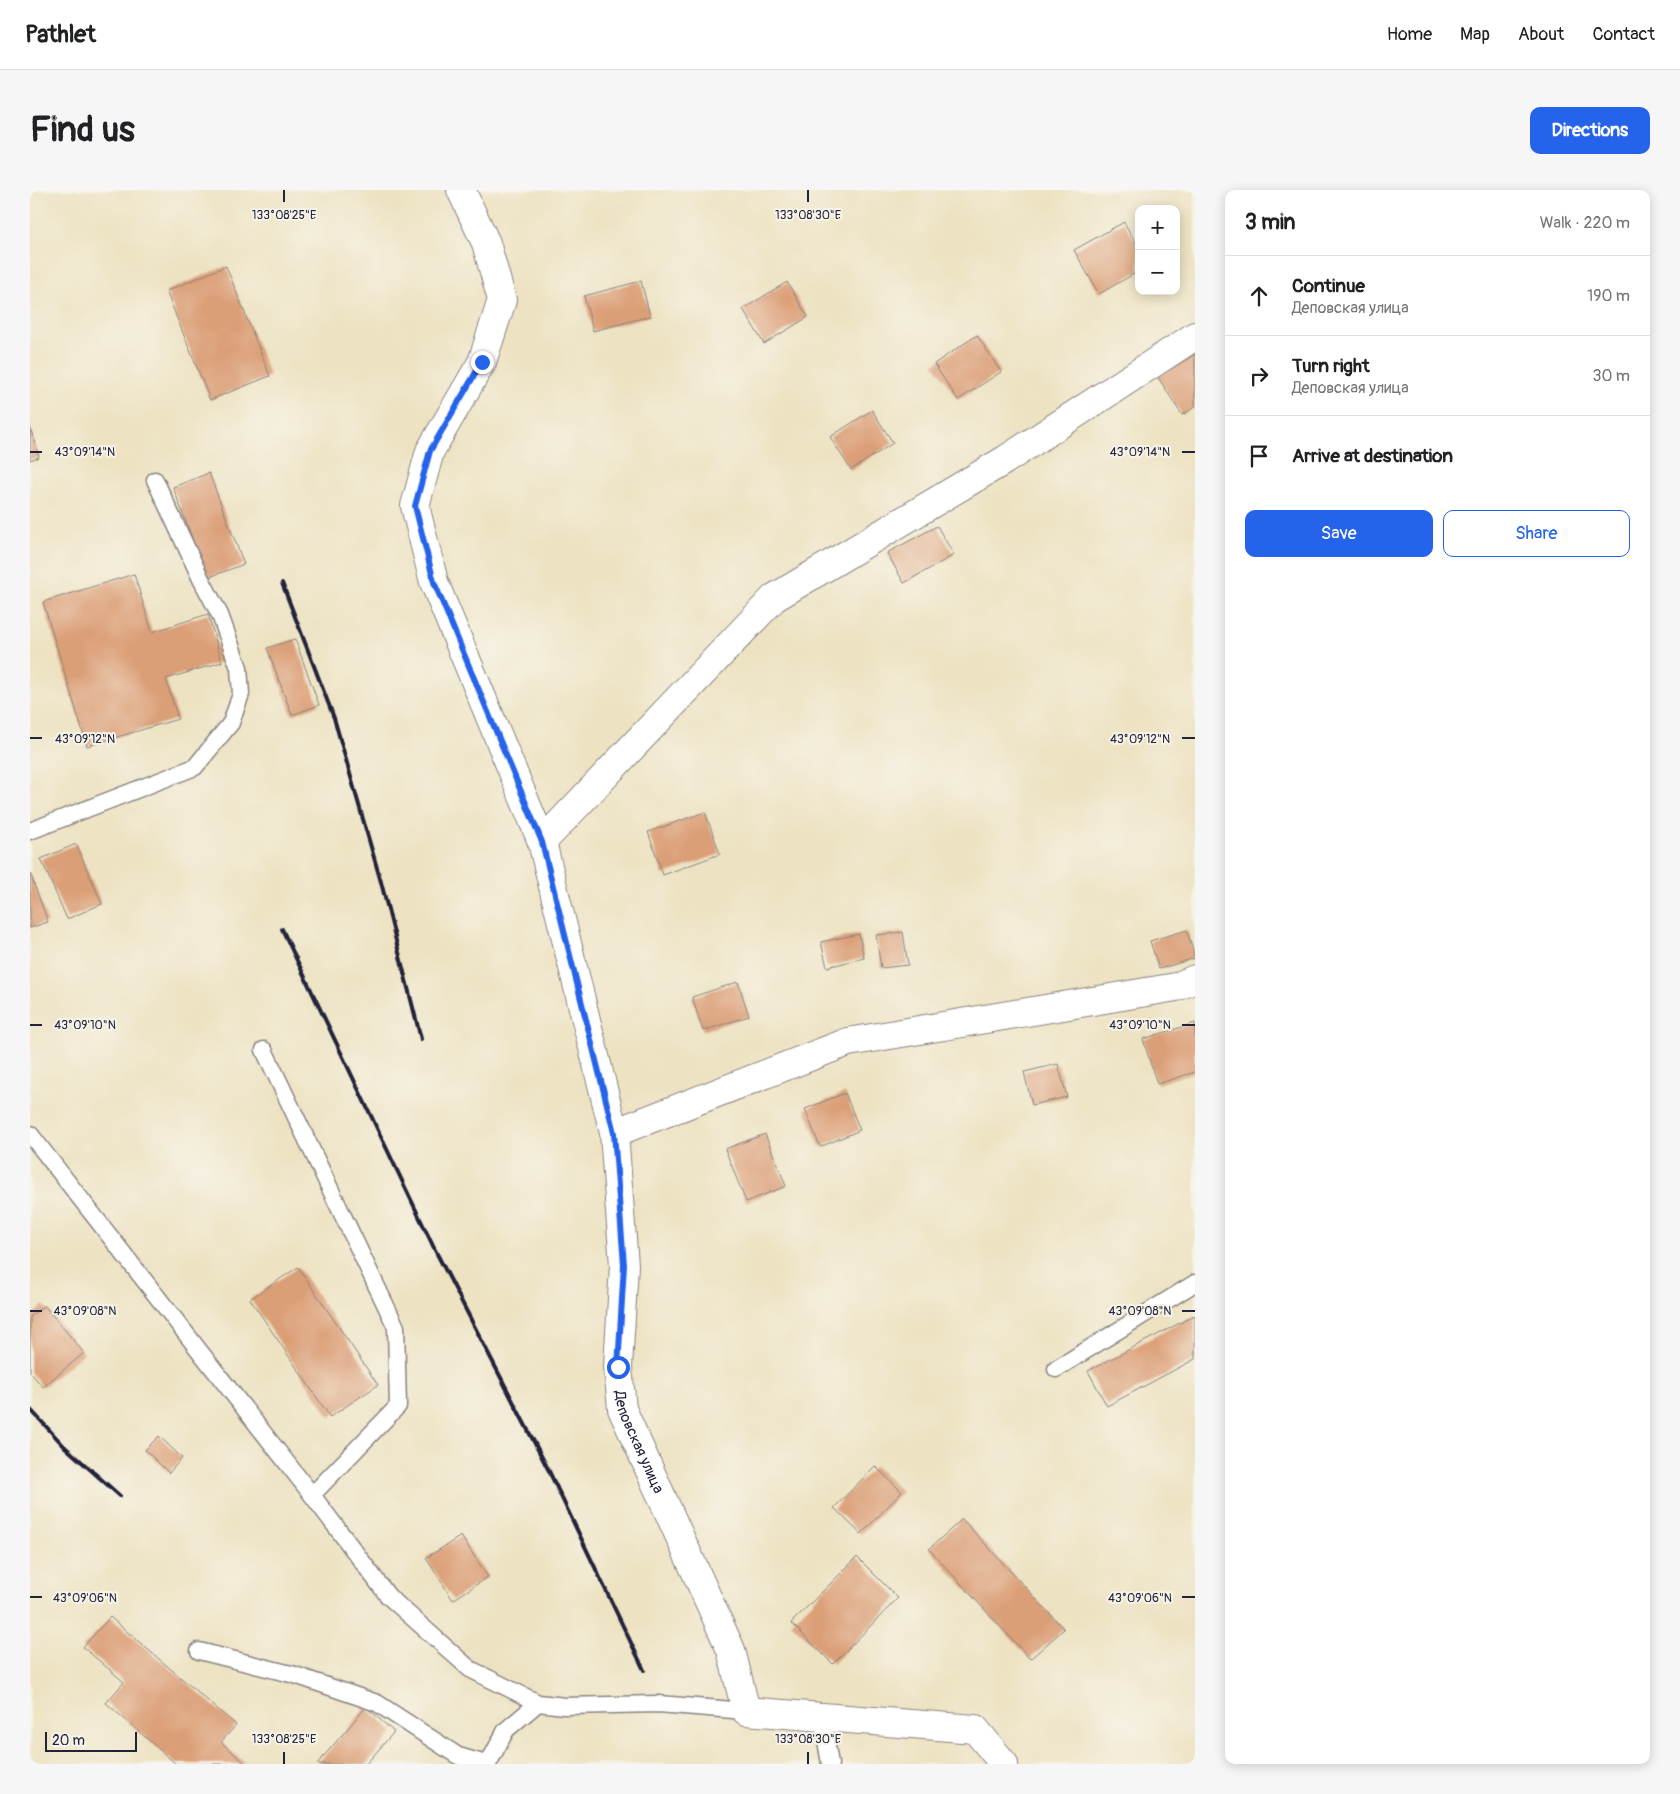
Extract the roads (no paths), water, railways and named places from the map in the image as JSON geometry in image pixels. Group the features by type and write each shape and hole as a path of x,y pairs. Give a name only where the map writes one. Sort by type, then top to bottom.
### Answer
{"street":[{"name":"Деповская улица","path":"461,190 486,243 502,300 482,362 430,451 415,506 434,582 542,842 614,1133 624,1265 618,1367 622,1409 731,1650 746,1711"},
{"path":"542,842 774,598 1005,460 1195,336"},
{"path":"614,1133 848,1042 1176,987 1195,978"},
{"path":"746,1711 975,1729 1004,1764"}],"lane":[{"path":"30,831 195,767 231,724 241,694 240,668 220,615 201,579 155,480"},
{"path":"264,1050 396,1327 398,1406 312,1496"},
{"path":"30,1134 38,1141 388,1596 470,1669 538,1703 566,1706 658,1704 746,1711"},
{"path":"1056,1369 1195,1283"},
{"path":"199,1651 295,1675 377,1703 458,1756 487,1764 506,1730 538,1703"},
{"path":"822,1717 830,1764"}],"railway":[{"path":"282,583 334,718 381,882 421,1039"},
{"path":"282,929 435,1250 548,1469 644,1670"},
{"path":"30,1409 65,1447 120,1496"}]}
